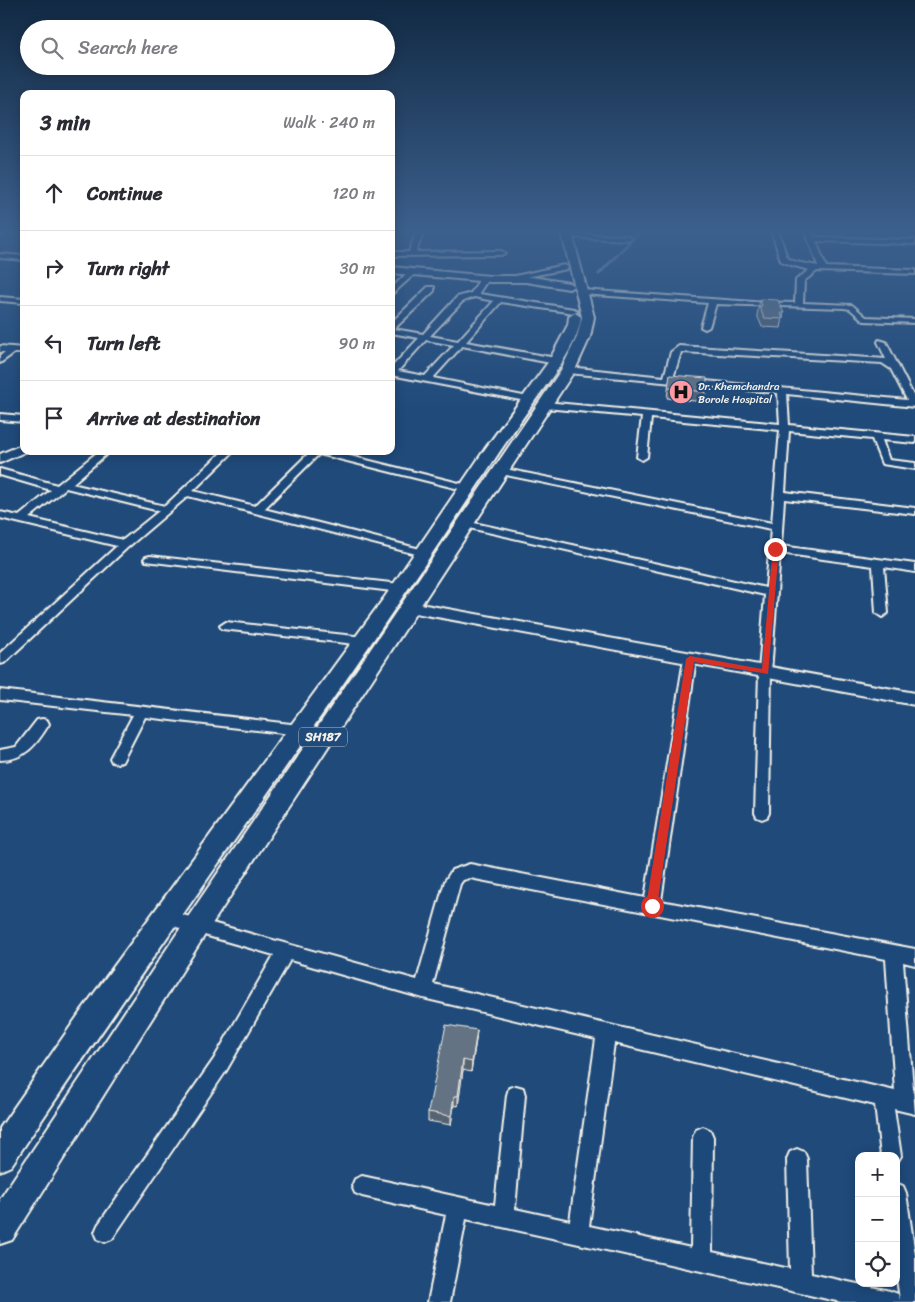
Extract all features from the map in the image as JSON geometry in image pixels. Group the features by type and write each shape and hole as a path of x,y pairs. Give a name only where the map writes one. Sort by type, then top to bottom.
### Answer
{"main road":[{"name":"SH187","path":"0,1228 325,733 405,598 424,553 467,488 537,403 562,366 579,348 587,325 588,314 573,291"},
{"name":"SH187","path":"0,1155 92,1020 364,641 405,598 464,524 501,471 537,403"}],"street":[{"path":"395,325 429,291"},
{"path":"395,369 460,299 475,294 500,299 559,291"},
{"path":"593,291 713,301 849,306 864,318 915,321"},
{"path":"799,305 800,291"},
{"path":"0,299 20,301"},
{"path":"427,380 500,299"},
{"path":"705,326 713,301"},
{"path":"395,330 562,366 668,380 914,404"},
{"path":"882,342 914,404"},
{"path":"0,349 20,351"},
{"path":"668,380 676,352 679,349 884,361 893,364"},
{"path":"0,360 12,350"},
{"path":"395,373 537,403 915,440"},
{"path":"762,813 766,672 785,428 782,391"},
{"path":"642,457 647,415"},
{"path":"0,417 20,420"},
{"path":"876,436 885,462 915,466"},
{"path":"0,459 20,450"},
{"path":"21,520 100,455"},
{"path":"0,660 123,546 167,510 225,455"},
{"path":"257,510 313,455"},
{"path":"333,455 467,488"},
{"path":"501,471 777,527"},
{"path":"0,472 167,510"},
{"path":"186,492 424,553"},
{"path":"780,495 915,512"},
{"path":"3,519 21,520 119,542 123,546"},
{"path":"464,524 772,593"},
{"path":"775,549 915,568"},
{"path":"150,560 405,598 690,659 915,700"},
{"path":"878,563 882,613"},
{"path":"226,626 364,641"},
{"path":"652,906 690,659"},
{"path":"0,696 325,733"},
{"path":"117,758 141,712"},
{"path":"0,755 10,756 20,752 42,724"},
{"path":"423,990 453,881 458,875 470,871 915,957"},
{"path":"165,917 423,990 910,1104 894,953"},
{"path":"105,1232 220,1065 285,952"},
{"path":"578,1234 606,1033"},
{"path":"504,1217 516,1095"},
{"path":"883,1098 890,1152"},
{"path":"701,1260 703,1137"},
{"path":"797,1159 801,1283"},
{"path":"362,1186 890,1302"},
{"path":"897,1197 911,1302"},
{"path":"439,1302 458,1207"}],"building":[{"path":"760,299 778,300 784,313 781,313 783,319 764,318 759,306 762,306"},
{"path":"670,375 707,378 706,392 668,388"},
{"path":"446,1025 477,1030 472,1062 463,1060 458,1096 454,1096 451,1116 428,1112"}],"place":[{"name":"Dr. Khemchandra Borole Hospital","path":"681,392"}],"route":[{"path":"652,906 690,659 766,672 775,549"}]}
